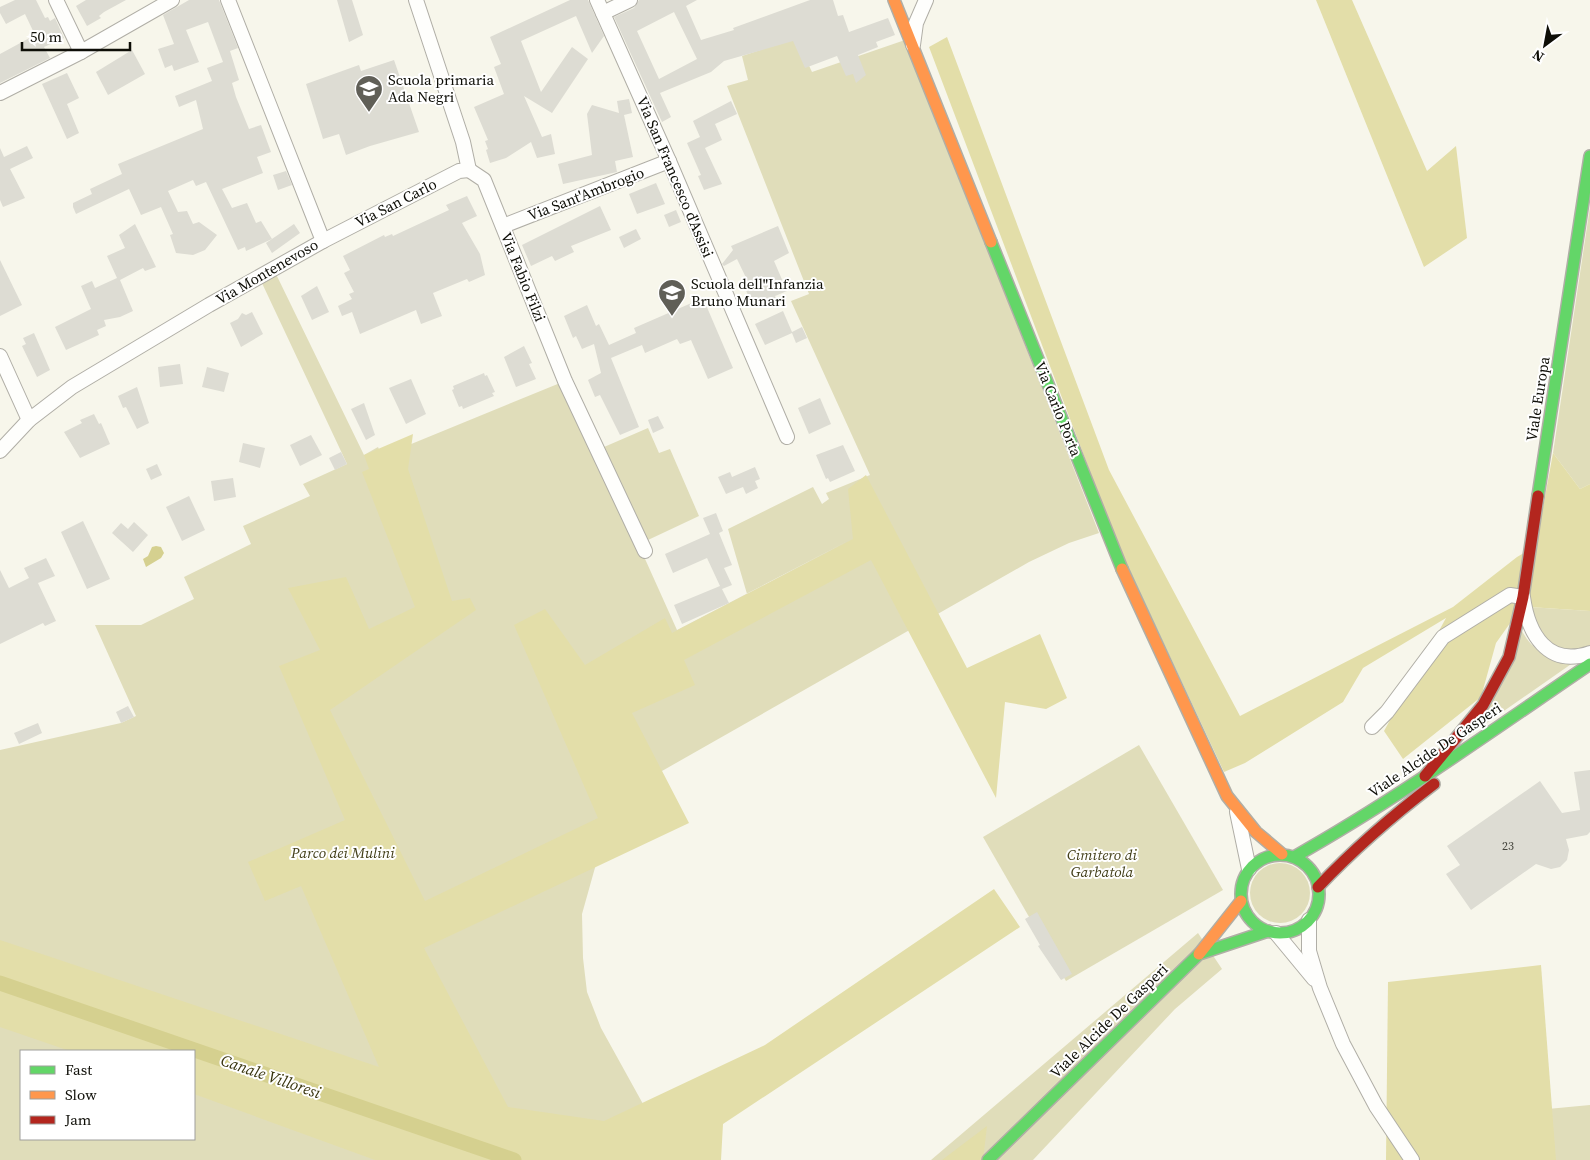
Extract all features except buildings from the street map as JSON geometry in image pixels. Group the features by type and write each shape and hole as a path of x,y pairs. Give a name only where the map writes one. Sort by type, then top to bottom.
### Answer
{"street":[{"path":"56,0 81,52"},
{"path":"0,93 81,52 172,0"},
{"name":"Via Montenevoso","path":"0,451 29,420 80,382 209,305 323,241 228,0"},
{"path":"416,0 463,142 469,170"},
{"path":"600,6 630,0"},
{"name":"Via Carlo Porta","path":"894,0 1128,585 1184,709 1227,796 1237,811 1282,854"},
{"path":"913,48 916,23 926,0"},
{"name":"Via San Francesco d'Assisi","path":"600,6 669,161 787,438"},
{"name":"Viale Europa","path":"1425,776 1462,734 1484,704 1501,674 1512,645 1523,597 1590,156"},
{"name":"Via Sant'Ambrogio","path":"503,226 669,161"},
{"name":"Via San Carlo","path":"323,241 459,171 469,170"},
{"name":"Via Fabio Filzi","path":"469,170 484,180 566,381 645,551"},
{"path":"0,356 29,420"},
{"path":"1372,727 1387,712 1443,637 1510,596 1523,597 1528,625 1540,643 1562,654 1576,656 1590,652"},
{"name":"Viale Alcide De Gasperi","path":"1294,857 1334,835 1425,776 1590,664"},
{"name":"Viale Alcide De Gasperi","path":"1318,887 1350,852 1386,820 1513,729 1590,678"},
{"path":"1237,811 1249,869"},
{"path":"1320,988 1272,932 1250,920 1241,901 1242,884 1249,869 1264,858 1282,854 1294,857 1305,864 1314,874 1318,887 1317,904 1309,920 1309,951 1320,988 1343,1044 1359,1076 1397,1140 1412,1160"},
{"path":"1199,954 1241,901"},
{"path":"1272,932 1294,930 1309,920"},
{"name":"Viale Alcide De Gasperi","path":"988,1160 1199,954 1272,932"}],"green space":[{"path":"1316,0 1352,0 1427,171 1456,146 1467,238 1424,267"},
{"name":"Parco dei Mulini","path":"795,36 812,72 905,40 1099,533 1069,543 1029,562 662,771 646,786 598,857 582,914 583,958 587,992 601,1028 674,1160 0,1160 0,750 121,723 136,716 95,625 141,625 194,599 184,577 251,544 243,526 310,496 303,484 347,464 261,281 275,272 364,455 378,447 382,456 565,381 677,630 747,594 728,529 813,487 822,504 829,499 826,493 870,475 791,301 809,294 727,86 748,80 742,56"},
{"path":"947,37 1109,470 1240,716 1453,607 1517,557 1536,546 1553,453 1580,489 1590,484 1590,611 1529,607 1530,595 1496,643 1481,697 1403,759 1384,731 1446,618 1363,668 1343,702 1245,763 1224,772 1119,548 929,47"},
{"path":"1590,207 1590,484 1580,489 1553,453"},
{"path":"648,428 659,453 670,449 699,516 648,540 604,447"},
{"path":"413,434 408,469 452,601 470,598 476,610 330,710 425,901 598,818 514,625 545,609 585,665 665,618 672,633 853,539 848,489 866,475 967,668 1040,634 1067,698 1046,709 1005,702 996,798 871,560 684,660 695,685 632,713 689,823 424,948 508,1107 604,1121 765,1045 994,889 1020,927 723,1124 721,1160 375,1160 195,1094 195,1050 67,1050 0,1027 0,940 379,1067 301,886 265,901 248,862 345,820 279,666 320,650 288,588 346,577 369,629 415,607 362,472 369,469 364,455"},
{"path":"1529,607 1590,611 1590,646 1578,651 1567,651 1558,648 1545,636"},
{"path":"1522,631 1533,645 1545,654 1577,660 1468,736"},
{"name":"Cimitero di Garbatola","path":"1139,745 1223,890 1066,981 983,837"},
{"path":"1274,863 1286,863 1297,868 1305,876 1310,887 1308,905 1297,918 1286,923 1274,923 1263,918 1255,910 1250,899 1250,887 1255,876 1263,868"},
{"path":"1198,933 1222,969 1175,1009 1033,1160 931,1160"},
{"path":"1541,965 1556,1160 1386,1160 1388,982"},
{"path":"1590,1105 1590,1160 1543,1160 1537,1110"},
{"path":"987,1126 983,1160 942,1160"}],"shaded area":[{"path":"152,547 161,547 164,553 161,558 146,567 143,559 148,556"}],"waterway":[{"name":"Canale Villoresi","path":"0,983 195,1050"},
{"name":"Canale Villoresi","path":"195,1050 514,1160"}],"traffic: fast":[{"path":"1538,496 1590,156"},
{"path":"991,242 1122,569"},
{"path":"1294,857 1407,788 1590,664"},
{"path":"1280,855 1295,858 1308,866 1316,879 1319,894 1316,909 1308,922 1295,930 1280,933 1265,930 1252,922 1244,909 1241,894 1244,879 1252,866 1265,858 1280,855"},
{"path":"988,1160 1199,954 1268,931"}],"traffic: slow":[{"path":"894,0 991,242"},
{"path":"1122,569 1227,796 1256,832 1282,854"},
{"path":"1199,954 1241,901"}],"traffic: jam":[{"path":"1425,776 1483,705 1509,657 1523,597 1538,496"},
{"path":"1318,887 1374,833 1434,784"}],"place":[{"name":"Scuola primaria Ada Negri","path":"369,113"},
{"name":"Scuola dell\"Infanzia Bruno Munari","path":"672,317"}]}
